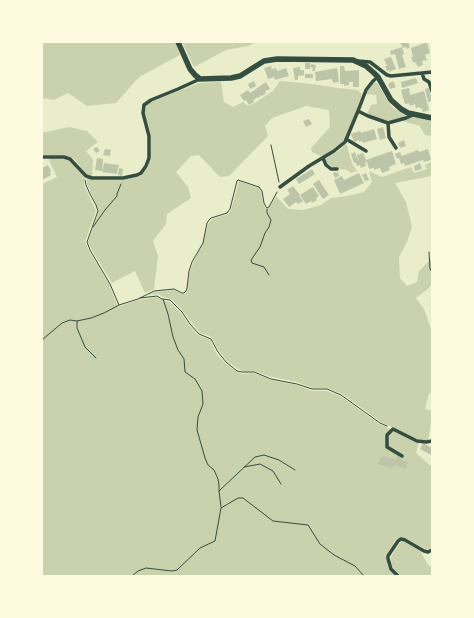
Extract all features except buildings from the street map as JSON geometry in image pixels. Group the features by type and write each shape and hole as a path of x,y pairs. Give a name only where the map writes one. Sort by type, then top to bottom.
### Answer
{"main road":[{"path":"178,42 190,69 200,79 231,78 240,76 264,61 277,59 353,60 366,66 374,72 391,100 396,105 408,113 432,118"}],"street":[{"path":"353,60 370,62 387,75 391,76 432,72"},
{"path":"422,73 424,79 429,82 432,91"},
{"path":"280,187 309,166 339,148 346,139 366,90 378,77"},
{"path":"42,157 64,157 70,159 86,176 92,178 123,178 137,175 141,173 146,166 149,150 149,136 143,113 143,108 146,103 200,79"},
{"path":"358,111 388,123 414,114"},
{"path":"388,123 389,137 396,148"},
{"path":"346,139 366,151"},
{"path":"323,158 326,165 331,169 337,169"},
{"path":"402,456 387,447 387,435 393,429 417,440 426,442 432,441"},
{"path":"398,576 390,567 388,559 388,556 398,541 401,539 406,540 424,551 428,552 432,550"}],"path":[{"path":"267,208 280,187 271,145"},
{"path":"86,176 86,185 98,211 92,230"},
{"path":"119,305 110,284 88,245 87,239 105,210 118,196 117,194 123,178"},
{"path":"138,299 154,291 174,289 184,293 186,291 192,262 203,243 207,223 211,218 227,213 230,209 238,180 259,187 262,191 267,213 271,220 258,251 252,260 252,263 264,268 269,275"},
{"path":"429,252 430,269 432,272"},
{"path":"42,340 62,323 70,320 77,321 91,318 119,305 138,299 157,296 162,299 170,300 175,304 187,317 190,324 199,334 211,339 218,352 226,362 237,371 254,372 271,379 297,384 312,389 327,389 341,395 380,423 393,429"},
{"path":"132,576 138,571 146,568 172,571 177,570 200,548 214,540 221,508 218,479 214,470 208,465 205,458 197,430 198,417 203,404 202,391 195,379 184,372 184,359 178,350 168,314 162,299"},
{"path":"77,321 85,346 96,358"},
{"path":"219,491 255,457 264,455 279,460 295,470"},
{"path":"244,467 260,464 273,471 281,484"},
{"path":"221,508 238,498 243,498 273,521 308,524 320,544 334,555 355,566 364,576"}],"green space":[{"path":"42,42 175,42 180,55 139,77 116,103 87,106 68,93 54,100 42,98"},
{"path":"182,42 256,42 248,46 226,50 194,67"},
{"path":"280,81 357,90 362,94 357,110 343,141 338,147 323,157 312,152 311,148 330,127 329,110 306,106 272,118 265,126 268,136 229,176 220,177 199,155 191,156 176,172 188,187 191,198 167,214 166,224 153,241 158,256 154,289 145,293 135,271 112,283 88,242 99,211 87,184 87,178 92,180 123,180 137,177 148,167 151,150 151,135 145,113 147,104 199,83 221,82 224,102 233,107 243,102 248,106 273,91"},
{"path":"374,82 377,83 392,107 406,117 388,122 367,114 371,105 377,104 376,95 365,94"},
{"path":"411,117 432,121 432,136 425,135 420,126 402,121"},
{"path":"69,127 87,131 98,142 86,151 93,159 92,176 87,174 71,157 65,155 42,155 42,133"},
{"path":"346,143 352,163 357,171 351,173 347,170 335,168 329,165 325,159 340,150"},
{"path":"48,158 64,159 69,161 84,177 84,185 96,211 85,242 109,284 118,307 138,300 157,297 170,302 181,313 198,335 210,340 216,353 225,363 237,372 242,374 253,373 271,380 297,385 312,391 327,391 340,396 379,424 419,442 416,453 432,467 432,546 430,549 425,549 406,538 396,539 386,556 388,567 395,576 42,576 42,184 57,177"},
{"path":"432,162 432,176 395,183 406,202 412,227 407,242 399,257 400,278 407,286 417,282 419,271 432,258 432,283 429,288 416,298 424,309 431,329 432,339 432,392 429,394 425,409 432,411 428,440 420,440 381,422 342,394 327,388 312,388 297,382 272,377 254,371 243,371 238,369 227,361 219,351 212,338 200,333 183,311 171,299 158,294 146,295 155,292 174,290 185,294 187,291 190,271 203,243 208,224 212,219 228,214 231,210 239,181 259,188 263,203 267,209 276,196 288,209 303,210 321,205 331,198 364,192 372,182 369,171 382,177 411,167 414,173 427,169 425,165"},
{"path":"401,542 405,542 421,552 428,565 432,567 432,576 401,576 393,568 390,561 391,557"}]}
